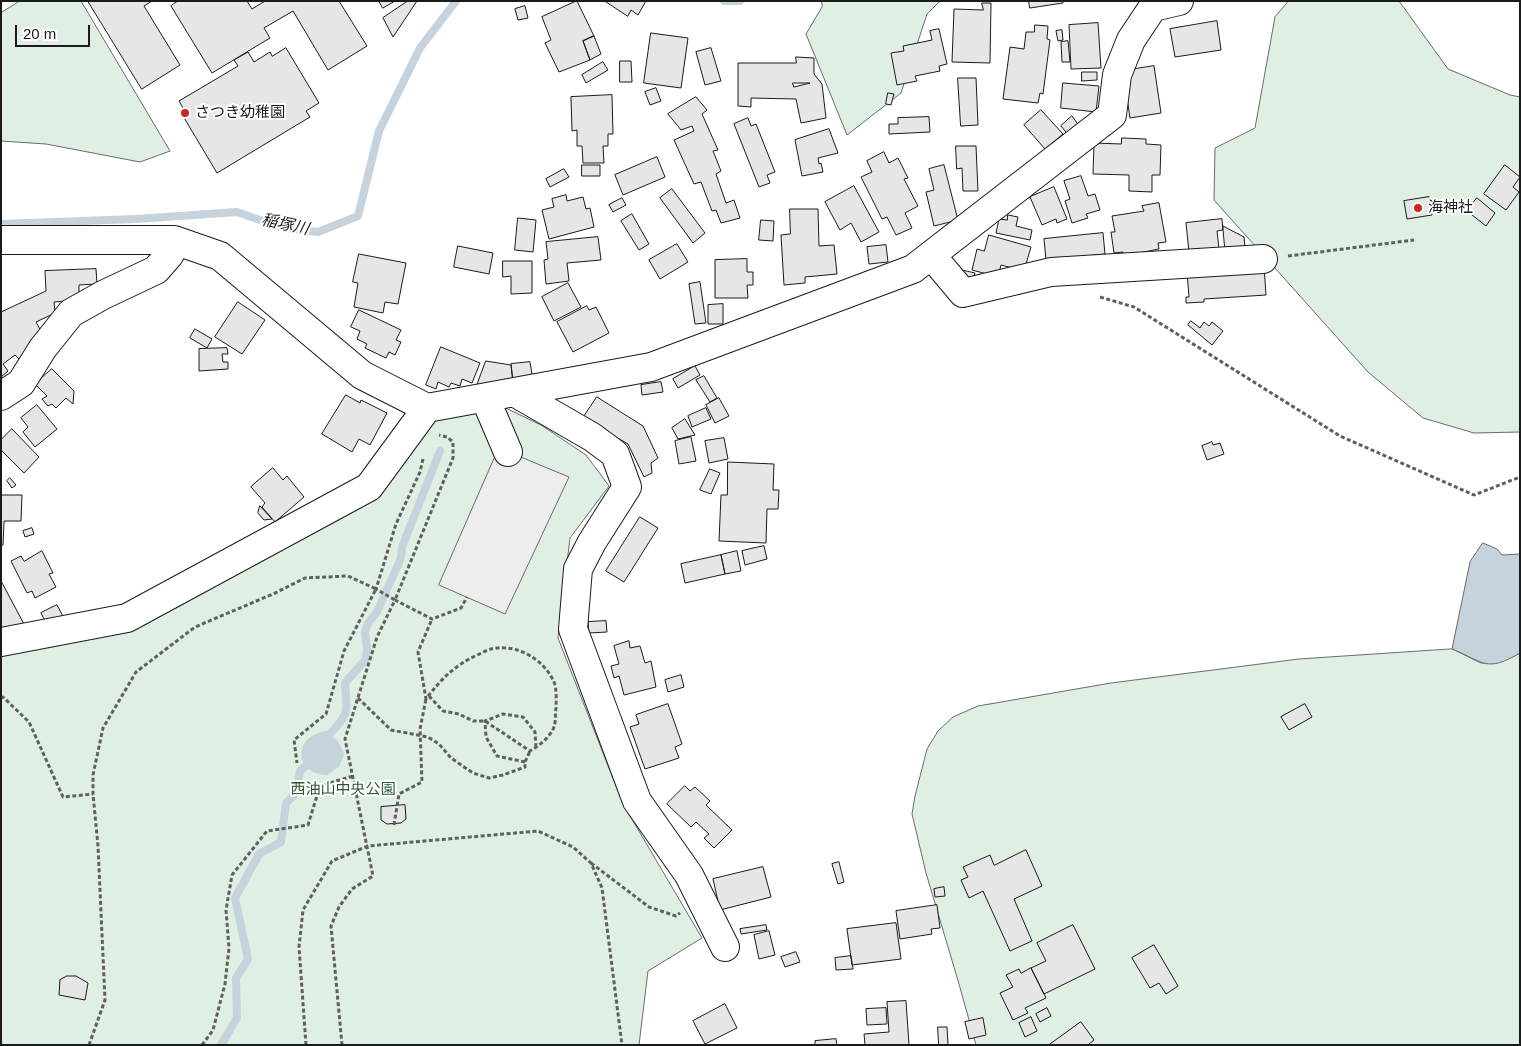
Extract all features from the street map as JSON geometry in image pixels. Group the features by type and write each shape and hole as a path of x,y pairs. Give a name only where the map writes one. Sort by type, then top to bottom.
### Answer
{"street":[{"path":"1,642 127,618 370,487 425,421 485,398 651,367 914,268 1112,115 1117,75 1131,40 1153,7 1179,1"},
{"path":"1,240 174,240 220,256 362,375 425,421"},
{"path":"1,396 21,383 43,348 71,313 103,295 156,270 170,254 174,240"},
{"path":"931,255 963,293 1051,272 1263,259"},
{"path":"514,392 592,437 615,454 627,488 592,542 578,569 573,629 637,801 690,875 726,946"},
{"path":"485,398 508,452"}],"path":[{"path":"1263,259 1414,240"},
{"path":"1097,296 1134,307 1340,436 1474,495 1520,477"},
{"path":"298,763 294,740 326,714 344,651 376,589 396,524 420,472 425,421"},
{"path":"342,1045 332,926 339,907 352,889 373,876 345,739 377,636 453,458 454,442 447,437 434,434 425,421"},
{"path":"89,1045 105,1000 93,775 103,728 136,672 195,627 274,594 306,578 348,576 432,619"},
{"path":"467,597 461,608 432,619 418,652 428,698 443,711 459,714 473,721 485,721 503,714 523,717 535,732 536,748"},
{"path":"357,698 391,730 420,735 428,737 439,744 451,758 473,773 489,778 525,767 530,751 542,743 555,727 556,702 554,683 544,666 531,656 512,648 492,649 456,666 440,681 428,698 420,729 420,735 422,782 399,794 394,825"},
{"path":"1,698 29,722 63,798 93,794"},
{"path":"485,721 530,751"},
{"path":"485,721 486,737 497,756 525,762"},
{"path":"202,1045 214,1030 225,984 229,948 226,910 232,875 267,831 308,825 320,786 353,776"},
{"path":"306,1045 299,946 303,910 332,861 368,846 538,831 573,847 590,863 649,907 676,916 702,899"},
{"path":"590,863 602,888 622,1045"}],"green space":[{"path":"20,1 81,1 170,151 140,162 46,144 1,141 1,13"},
{"path":"822,1 940,1 927,14 901,93 847,135 806,34 822,7"},
{"path":"1289,1 1399,1 1448,69 1510,95 1520,97 1520,432 1474,433 1423,418 1368,372 1214,200 1215,148 1255,128 1275,17"},
{"name":"西油山中央公園","path":"485,398 541,425 586,455 609,486 570,538 558,638 623,804 702,938 648,971 639,1045 1,1045 1,642 127,618 369,487 427,408"},
{"path":"1452,649 1481,663 1501,661 1520,653 1520,1045 976,1045 926,873 912,814 927,749 938,731 953,717 978,706 1111,683 1299,659"}],"shaded area":[{"path":"499,448 569,477 505,614 439,585"},
{"path":"1483,543 1497,549 1502,555 1520,554 1520,653 1500,663 1492,664 1479,661 1452,649 1470,562"}],"building":[{"path":"88,1 152,1 144,6 180,65 142,89"},
{"path":"178,1 247,1 252,9 265,1 339,1 367,46 328,70 293,11 264,28 270,38 212,73 171,6"},
{"path":"379,1 395,1 383,8"},
{"path":"408,1 417,1 393,37 383,18"},
{"path":"577,1 594,36 583,41 590,60 559,72 545,43 551,40 542,17"},
{"path":"605,1 646,1 638,15 631,10 628,16"},
{"path":"1029,1 1063,1 1063,3 1030,8"},
{"path":"982,3 991,3 990,63 952,62 954,9 983,10"},
{"path":"525,6 528,18 518,20 515,9"},
{"path":"1217,21 1221,50 1175,57 1170,29"},
{"path":"1098,23 1101,68 1071,69 1069,25"},
{"path":"1035,25 1048,26 1047,39 1050,40 1043,94 1040,93 1038,103 1003,99 1010,47 1024,49 1026,32 1034,32"},
{"path":"939,29 947,64 939,66 940,71 915,76 917,81 897,85 891,53 904,51 903,46 932,40 930,31"},
{"path":"1062,30 1063,40 1058,41 1056,31"},
{"path":"651,33 688,38 681,88 644,83"},
{"path":"594,36 601,54 590,60 583,41"},
{"path":"1068,41 1070,62 1062,62 1061,42"},
{"path":"286,48 319,103 306,111 310,117 217,173 180,111 183,108 179,101 238,66 234,60 248,52 254,62 270,52 272,56"},
{"path":"711,48 721,81 705,85 696,52"},
{"path":"796,57 814,58 814,74 822,84 826,118 801,123 796,99 751,98 751,107 738,106 738,63 796,63","holes":["793,83 810,83 794,87"]},
{"path":"620,61 631,61 632,82 620,82"},
{"path":"603,62 608,70 586,83 582,75"},
{"path":"1154,66 1161,113 1130,118 1123,71"},
{"path":"1082,72 1097,72 1097,80 1082,81"},
{"path":"958,78 976,78 978,125 961,126"},
{"path":"1063,83 1099,86 1096,112 1061,108"},
{"path":"656,88 661,101 650,105 645,92"},
{"path":"888,93 894,94 891,105 886,104"},
{"path":"612,95 613,134 608,134 608,146 603,146 604,163 583,163 582,146 577,146 577,130 572,131 571,97"},
{"path":"696,97 707,110 702,114 718,150 713,151 721,171 716,174 726,203 734,200 740,218 721,223 716,210 712,211 701,182 694,184 674,140 694,131 692,126 681,130 668,114"},
{"path":"1041,110 1063,134 1045,149 1024,125"},
{"path":"1072,116 1080,127 1069,136 1061,126"},
{"path":"929,117 930,132 889,134 889,124 898,124 898,118"},
{"path":"748,118 751,126 756,124 775,172 767,175 770,183 759,187 734,124"},
{"path":"829,129 838,153 818,158 823,172 802,176 795,140"},
{"path":"1122,138 1146,139 1146,144 1161,145 1160,175 1152,175 1152,192 1129,191 1129,175 1093,174 1094,143 1121,144"},
{"path":"956,146 976,146 978,191 963,191 962,168 957,169"},
{"path":"884,152 889,163 898,158 908,178 904,179 918,206 905,213 912,228 896,235 887,217 882,219 861,177 872,172 867,161"},
{"path":"657,157 665,177 623,195 615,175"},
{"path":"582,165 600,165 600,176 582,176"},
{"path":"944,165 958,220 934,226 926,192 934,190 929,169"},
{"path":"1505,165 1520,177 1513,187 1519,192 1506,210 1484,194"},
{"path":"564,169 569,177 550,187 546,179"},
{"path":"1081,176 1088,196 1095,194 1100,210 1086,214 1088,218 1072,223 1065,201 1070,199 1064,181"},
{"path":"854,186 879,232 861,242 851,223 840,230 825,202"},
{"path":"1054,187 1067,219 1057,223 1056,219 1042,225 1030,197"},
{"path":"672,189 705,233 693,243 660,198"},
{"path":"566,195 567,201 583,197 586,209 590,208 594,227 549,239 542,210 554,207 552,199"},
{"name":"海神社","path":"1429,197 1432,215 1407,219 1404,201"},
{"path":"622,198 626,205 613,212 609,205"},
{"path":"1477,198 1495,213 1486,226 1467,211"},
{"path":"1159,203 1166,242 1158,243 1159,249 1124,256 1123,252 1114,253 1111,232 1115,232 1112,216 1144,211 1142,206"},
{"path":"790,209 818,209 819,246 834,245 837,274 805,277 805,283 784,285 781,235 790,234"},
{"path":"632,214 649,244 639,250 621,221"},
{"path":"1008,215 1018,217 1016,226 1032,230 1030,240 996,233 999,219 1007,220"},
{"path":"518,218 536,220 533,252 515,250"},
{"path":"1222,219 1223,230 1217,231 1220,258 1190,262 1186,223"},
{"path":"761,220 774,221 773,241 759,240"},
{"path":"1223,226 1244,237 1246,257 1226,258"},
{"path":"1103,233 1105,254 1046,260 1044,239"},
{"path":"989,235 1031,247 1024,271 1001,265 998,277 972,270 977,249 984,251"},
{"path":"598,237 601,260 567,263 569,281 546,284 544,260 548,259 546,242"},
{"path":"677,244 688,262 660,279 649,260"},
{"path":"886,245 888,262 869,264 867,247"},
{"path":"458,246 493,253 489,274 454,267"},
{"path":"359,254 406,263 398,304 385,302 383,313 354,307 358,283 353,282"},
{"path":"747,259 747,272 753,272 753,285 747,285 748,298 715,298 715,260"},
{"path":"503,261 532,261 532,293 511,294 511,276 503,277"},
{"path":"1264,266 1266,295 1204,299 1204,302 1186,303 1186,297 1189,297 1187,272"},
{"path":"96,269 97,284 79,285 79,300 54,302 55,313 36,322 44,337 35,347 19,359 15,355 3,364 8,371 1,377 1,312 46,291 45,271"},
{"path":"962,270 975,273 973,280 960,277"},
{"path":"700,282 706,323 695,324 689,284"},
{"path":"568,283 581,307 554,321 542,297"},
{"path":"238,302 265,320 242,354 215,337"},
{"path":"723,304 723,324 708,324 708,305"},
{"path":"587,306 589,310 596,307 609,333 573,352 557,322"},
{"path":"359,310 401,330 396,340 401,342 395,355 389,352 386,358 365,348 367,344 357,339 360,331 351,327"},
{"path":"1191,321 1200,328 1204,322 1209,326 1212,322 1223,331 1212,345 1188,325"},
{"path":"195,329 212,339 207,348 190,338"},
{"path":"441,347 480,363 472,383 462,379 460,386 451,383 449,387 438,382 436,389 426,385"},
{"path":"227,348 228,354 222,354 223,362 228,362 228,369 199,371 199,349"},
{"path":"486,361 511,365 513,382 476,388"},
{"path":"530,362 533,381 513,383 511,364"},
{"path":"695,366 700,375 678,388 673,379"},
{"path":"52,369 74,391 73,404 66,398 56,408 52,404 48,406 42,399 47,396 35,384"},
{"path":"704,376 717,398 710,402 696,380"},
{"path":"661,382 663,392 642,395 641,385"},
{"path":"346,395 360,403 361,400 387,413 370,445 359,439 352,452 322,434"},
{"path":"597,397 643,426 658,458 651,463 652,473 644,477 628,444 583,418"},
{"path":"719,398 729,416 715,423 706,405"},
{"path":"37,405 57,429 35,447 23,432 28,427 21,418"},
{"path":"706,408 711,419 692,427 688,416"},
{"path":"685,419 695,435 678,439 672,428"},
{"path":"12,429 39,457 24,473 1,450 1,440"},
{"path":"691,437 696,461 679,464 675,441"},
{"path":"724,438 728,459 709,463 705,441"},
{"path":"1212,442 1213,445 1220,443 1224,454 1207,460 1202,446"},
{"path":"728,462 774,464 773,490 779,490 778,509 767,509 766,543 719,541 721,495 727,495"},
{"path":"273,468 283,480 287,476 304,497 275,522 262,507 265,503 251,487"},
{"path":"710,469 720,473 711,494 700,490"},
{"path":"10,478 16,485 12,488 7,481"},
{"path":"1,495 22,495 21,521 4,521 3,545 1,545"},
{"path":"260,506 272,519 264,520 258,513"},
{"path":"640,517 658,528 624,582 606,571"},
{"path":"32,528 34,534 25,537 23,531"},
{"path":"764,546 767,559 745,565 742,551"},
{"path":"42,551 53,573 49,574 56,587 35,598 32,591 27,593 11,561 21,556 24,561"},
{"path":"737,551 741,571 725,574 721,555"},
{"path":"721,555 725,574 685,583 681,564"},
{"path":"1,581 24,624 1,632"},
{"path":"57,605 65,620 49,629 41,613"},
{"path":"606,621 607,632 589,633 588,622"},
{"path":"629,641 630,648 640,646 645,663 651,661 656,687 624,695 619,676 614,678 611,666 619,664 614,646"},
{"path":"681,675 684,687 668,692 665,680"},
{"path":"668,704 682,744 675,747 679,758 645,769 630,727 639,724 636,715"},
{"path":"1305,704 1312,717 1289,730 1281,717"},
{"path":"685,786 690,791 695,787 710,801 706,805 732,830 714,848 704,838 709,834 696,822 691,827 667,804"},
{"path":"405,805 406,819 401,823 387,824 381,820 381,807"},
{"path":"1026,850 1042,886 1014,899 1032,941 1010,951 983,891 969,898 961,880 968,877 963,867 990,855 994,865"},
{"path":"839,862 844,882 838,884 832,864"},
{"path":"763,867 771,897 720,910 713,879"},
{"path":"944,887 945,896 935,897 934,889"},
{"path":"937,905 940,928 931,929 932,934 900,939 896,911"},
{"path":"896,923 901,959 852,965 847,929"},
{"path":"766,925 767,930 741,934 740,929"},
{"path":"1073,925 1095,969 1044,994 1031,968 1046,961 1037,943"},
{"path":"769,931 775,955 759,959 754,935"},
{"path":"1154,945 1178,986 1166,994 1159,983 1150,988 1132,958"},
{"path":"796,952 800,962 785,967 781,957"},
{"path":"851,956 853,969 836,970 835,958"},
{"path":"1031,968 1046,998 1025,1008 1028,1013 1013,1020 1000,993 1013,987 1006,975 1019,969 1021,973"},
{"path":"67,976 76,976 88,983 85,1000 59,995 60,980"},
{"path":"906,1001 909,1045 865,1045 864,1034 889,1032 887,1002"},
{"path":"725,1004 737,1028 705,1044 693,1021"},
{"path":"886,1008 887,1024 867,1025 866,1009"},
{"path":"1047,1008 1051,1016 1040,1022 1036,1014"},
{"path":"1031,1017 1037,1031 1025,1037 1019,1023"},
{"path":"983,1018 986,1035 969,1039 965,1022"},
{"path":"1081,1022 1094,1040 1088,1045 1049,1045"},
{"path":"938,1027 947,1027 948,1045 939,1045"},
{"path":"836,1039 837,1045 815,1045 815,1041"}],"waterway":[{"name":"稲塚川","path":"1,224 136,219 237,212 280,227 318,232 358,216 379,131 420,48 456,1"},
{"name":"稲塚川","path":"724,1 740,1"},
{"path":"324,753 326,751 328,754 326,758 321,758 317,755 319,749 324,747 332,753 331,759 328,762 320,762 314,758 314,750 317,745 325,743 334,748 334,761 325,767 312,762 310,748 312,744 319,740 329,739 335,744 340,754 336,764 326,771 310,765 305,753 312,741 329,735 344,717 346,712 345,683 366,659 365,632 368,623 377,612 401,558 402,547 440,451"},
{"path":"221,1045 237,1018 236,978 248,959 235,898 259,854 281,842 286,803 296,793 300,771 309,763"}],"place":[{"name":"さつき幼稚園","path":"185,113"},
{"name":"海神社","path":"1418,208"}]}
